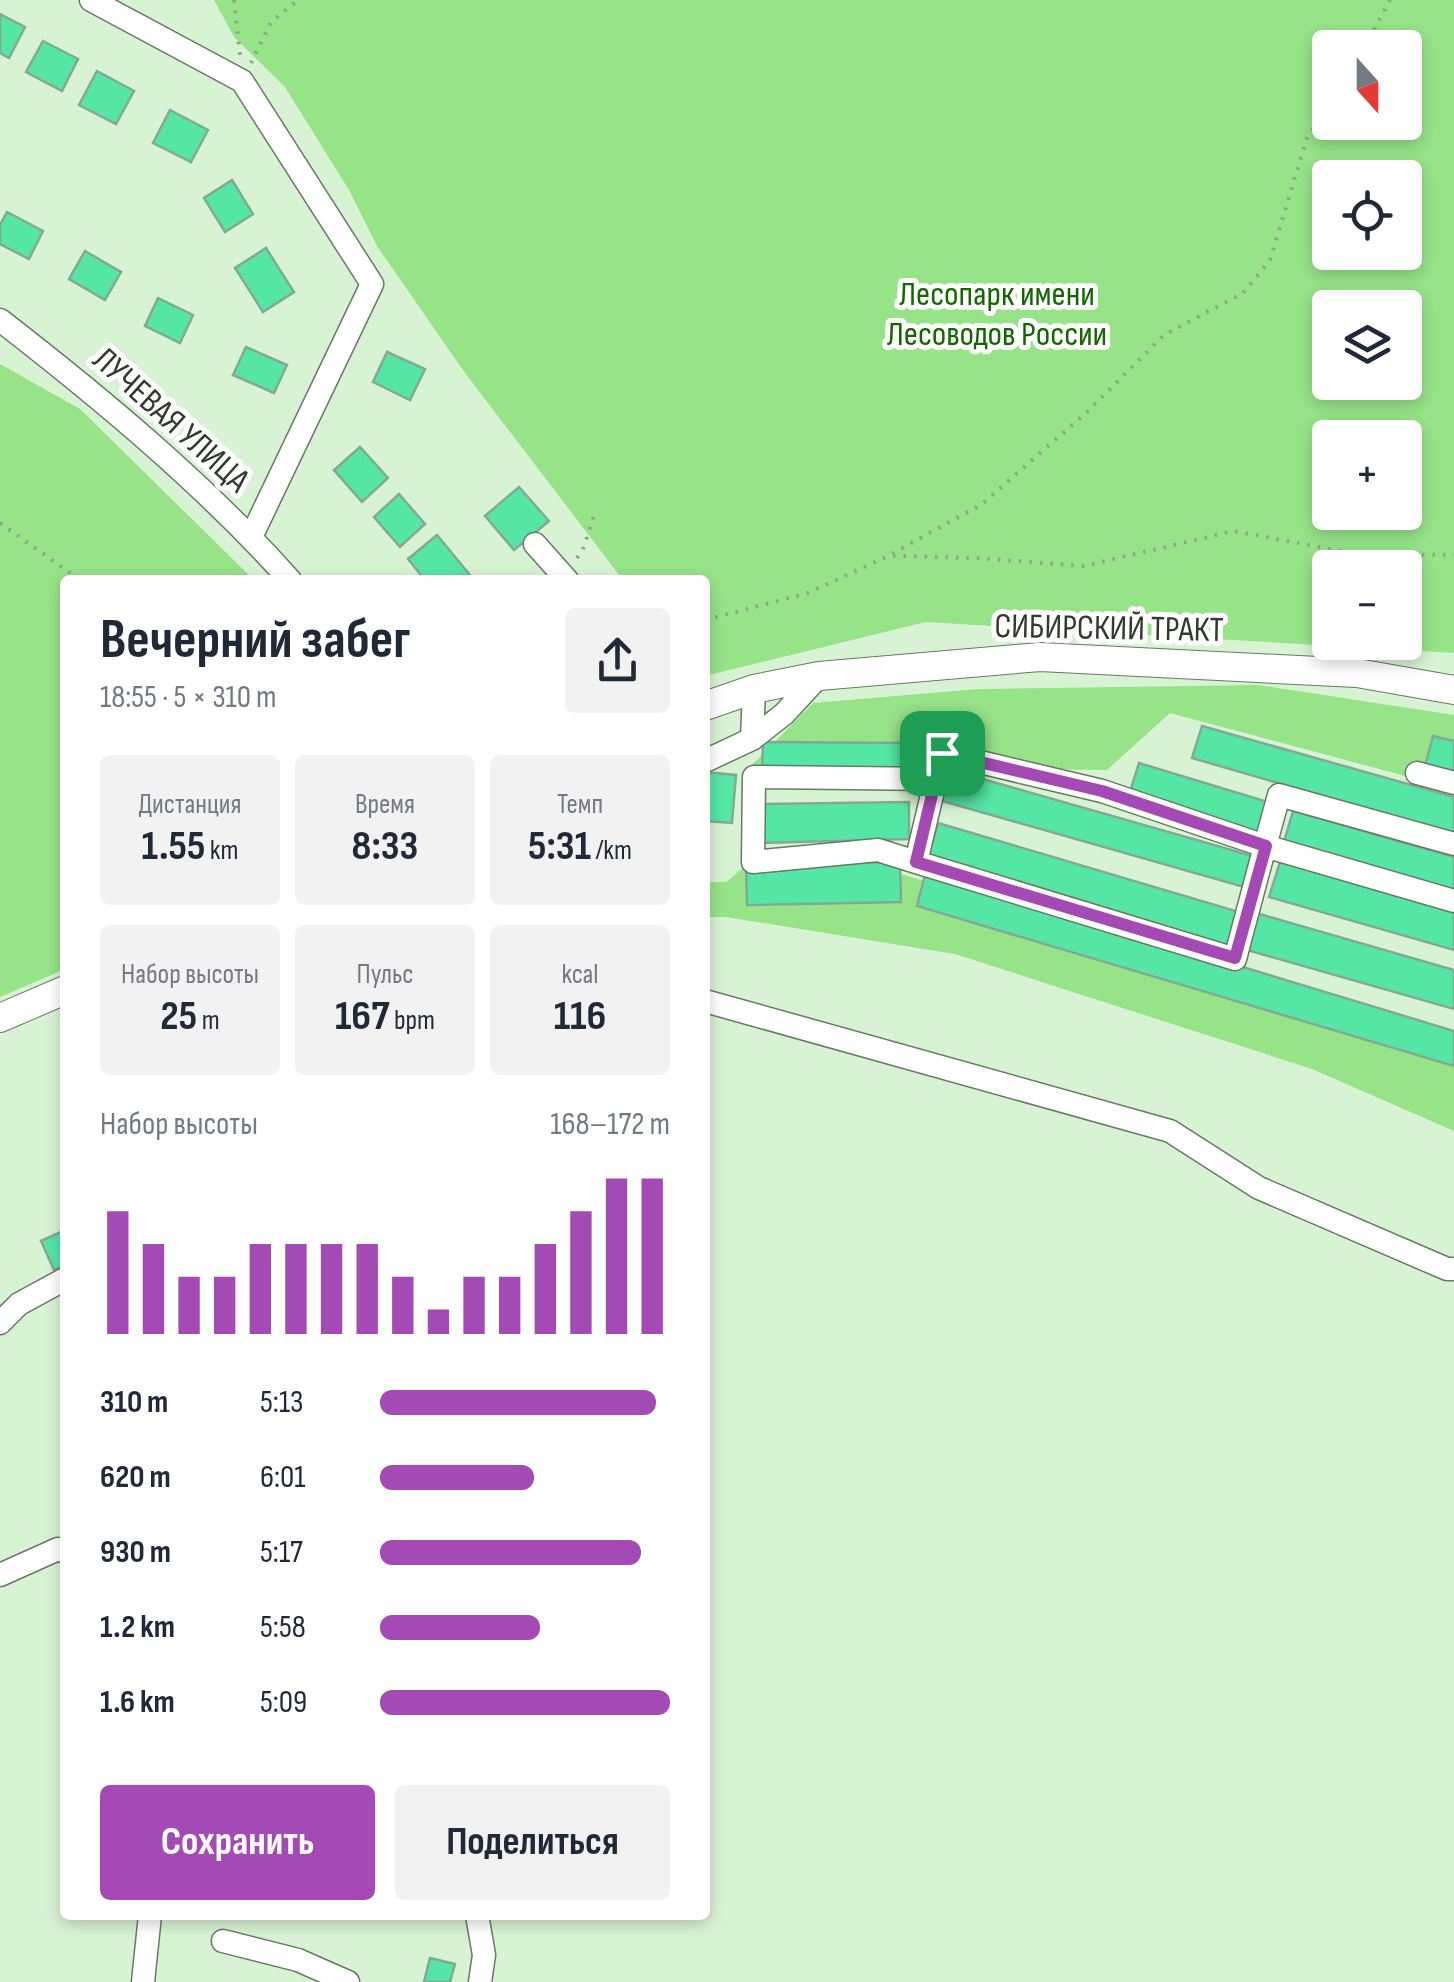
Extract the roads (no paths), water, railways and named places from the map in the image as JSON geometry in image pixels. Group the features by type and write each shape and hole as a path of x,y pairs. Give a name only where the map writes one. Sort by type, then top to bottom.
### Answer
{"main road":[{"name":"СИБИРСКИЙ ТРАКТ","path":"710,704 754,688 818,676 1040,657 1357,674 1454,690"},
{"path":"0,1018 60,992"}],"street":[{"path":"91,0 242,81 372,284 251,537"},
{"name":"ЛУЧЕВАЯ УЛИЦА","path":"0,320 76,379 251,537 285,575"},
{"path":"535,544 563,575"},
{"path":"710,759 752,739 784,714 818,676"},
{"path":"752,739 754,688"},
{"path":"916,862 942,753 1102,791 1266,846 1454,901"},
{"path":"1417,773 1454,783"},
{"path":"936,779 754,777 753,862 878,850 1235,958 1279,795 1454,844"},
{"path":"710,1002 1170,1131 1259,1188 1454,1269"},
{"path":"0,1323 18,1304 60,1282"},
{"path":"0,1576 60,1550"},
{"path":"143,1982 149,1920"},
{"path":"478,1920 484,1955 480,1982"},
{"path":"223,1941 298,1960 348,1982"}],"park label":[{"name":"Лесопарк имени Лесоводов России","path":"997,313"}]}
